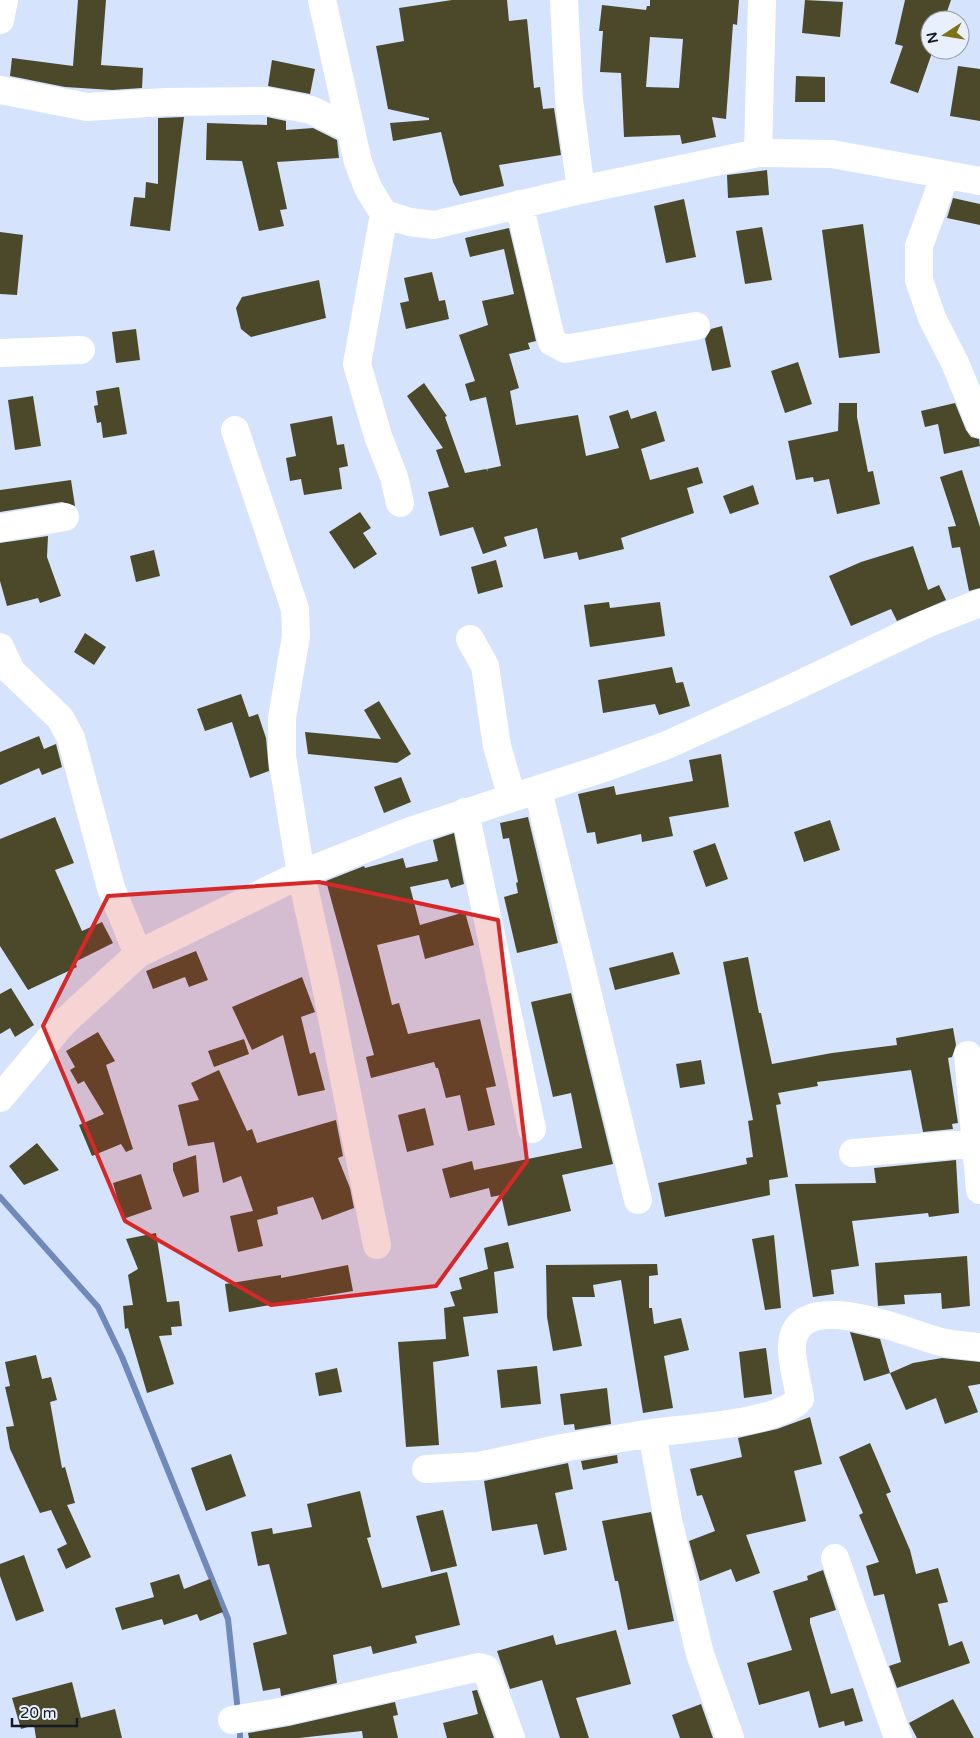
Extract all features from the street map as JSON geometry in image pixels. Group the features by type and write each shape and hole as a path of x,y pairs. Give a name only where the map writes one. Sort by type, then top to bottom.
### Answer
{"street":[{"path":"0,20 4,0"},
{"path":"322,0 358,162 368,188 384,214 410,222 434,225 581,190 758,153 832,154 980,181"},
{"path":"564,0 569,100 581,190"},
{"path":"758,153 762,0"},
{"path":"0,90 87,107 165,102 266,101 311,110 351,129"},
{"path":"945,175 919,246 919,280 932,318 955,363 980,424"},
{"path":"519,204 552,342 565,349 696,326"},
{"path":"384,214 356,364 378,436 394,477 400,503"},
{"path":"0,353 80,350"},
{"path":"235,430 295,609 296,636 282,718 282,757 301,874 325,982 377,1245"},
{"path":"0,528 65,517"},
{"path":"0,1098 63,1023 138,954 301,874 465,812 538,790 667,745 926,624 980,603"},
{"path":"470,639 485,666 497,746 512,798"},
{"path":"0,647 11,671 60,718 71,738 111,888 138,954"},
{"path":"538,790 638,1200"},
{"path":"465,812 532,1129"},
{"path":"968,1055 980,1190"},
{"path":"853,1153 977,1143"},
{"path":"426,1469 479,1466 562,1448 652,1433 756,1419 793,1407 800,1399 792,1345 798,1329 807,1321 818,1317 847,1315 884,1322 936,1341 980,1348"},
{"path":"652,1433 668,1520 700,1654 730,1738"},
{"path":"835,1558 862,1628 898,1738"},
{"path":"232,1720 286,1712 478,1667 486,1669 492,1679 512,1738"}],"highlighted area":[{"path":"319,882 498,920 527,1161 436,1286 271,1305 125,1221 43,1026 108,896"}],"building":[{"path":"78,0 106,0 101,65 143,68 142,88 112,90 65,87 10,76 12,58 73,66"},
{"path":"452,0 507,0 509,21 527,19 534,88 540,87 543,109 554,108 561,155 499,165 504,186 460,196 453,182 441,132 393,141 390,123 429,120 429,118 388,109 376,46 404,41 399,8"},
{"path":"650,0 739,0 737,25 733,24 726,119 712,117 716,137 682,144 680,135 624,137 621,73 600,72 603,31 599,31 602,5 646,10 647,6 650,6","holes":["650,37 683,39 679,88 646,87"]},
{"path":"805,0 843,2 840,37 802,33"},
{"path":"905,0 951,0 948,10 920,10 920,60 930,60 918,93 890,83 903,46 895,44"},
{"path":"272,60 315,69 310,94 268,86"},
{"path":"958,66 980,69 980,121 950,116"},
{"path":"796,76 825,77 825,102 795,102"},
{"path":"184,117 170,231 130,226 134,197 145,198 146,182 158,184 158,118"},
{"path":"267,117 286,121 286,130 313,128 337,140 339,158 277,162 287,209 280,210 284,226 259,231 242,161 206,160 207,123 267,125"},
{"path":"767,170 769,195 728,198 727,175"},
{"path":"953,198 980,204 980,225 947,218"},
{"path":"684,199 696,257 666,263 654,206"},
{"path":"863,224 880,353 839,358 822,230"},
{"path":"762,227 772,280 745,284 736,231"},
{"path":"509,228 536,341 528,343 530,349 509,354 519,388 510,391 516,425 578,415 586,456 619,448 609,416 628,410 631,419 656,411 665,441 641,449 650,480 698,467 703,483 687,488 694,513 621,538 624,549 579,560 577,552 544,559 537,528 504,537 507,546 483,554 473,527 440,536 428,492 449,487 436,450 443,448 407,396 424,383 447,416 445,417 465,473 486,469 488,471 487,469 501,466 486,397 470,401 465,384 475,381 459,335 488,325 482,301 514,294 504,249 470,257 465,238"},
{"path":"0,232 23,235 17,295 0,294"},
{"path":"432,272 439,301 445,300 449,319 406,329 400,303 409,301 404,278"},
{"path":"319,280 326,318 251,337 241,329 236,308 242,297"},
{"path":"722,326 731,367 712,371 705,339 711,329"},
{"path":"136,329 140,360 116,363 112,332"},
{"path":"798,362 812,404 785,413 771,371"},
{"path":"119,387 127,434 103,438 101,422 97,423 94,406 98,405 96,391"},
{"path":"33,396 41,446 15,450 8,400"},
{"path":"839,403 857,403 857,417 868,472 873,471 880,504 837,514 829,479 814,482 813,477 796,480 788,441 838,431"},
{"path":"955,403 966,430 971,437 979,439 980,446 944,454 938,424 925,427 921,411"},
{"path":"332,416 337,445 344,444 348,466 339,468 342,489 304,495 301,479 290,481 286,458 296,456 290,424"},
{"path":"962,470 980,527 980,588 969,591 960,547 952,548 948,527 956,526 940,477"},
{"path":"71,480 75,506 62,502 0,512 0,490"},
{"path":"753,485 759,504 730,514 723,496"},
{"path":"360,512 371,528 363,533 377,554 354,569 329,532"},
{"path":"48,536 47,557 61,596 40,603 38,598 7,606 0,581 0,543"},
{"path":"913,546 928,590 939,585 946,600 897,621 891,609 851,626 829,576 861,562"},
{"path":"154,550 160,576 136,582 130,556"},
{"path":"496,560 503,587 478,594 471,567"},
{"path":"609,602 610,608 660,602 665,636 590,647 584,605"},
{"path":"85,633 106,647 94,665 74,652"},
{"path":"672,667 676,683 683,682 690,706 659,715 655,704 603,713 598,680"},
{"path":"241,694 249,717 258,714 266,738 269,771 250,778 232,722 205,731 197,709"},
{"path":"379,701 411,754 397,763 308,754 305,732 381,739 364,710"},
{"path":"39,736 44,749 56,744 62,767 42,775 39,768 0,785 0,752"},
{"path":"721,754 729,807 669,817 673,836 642,842 641,834 597,844 595,832 587,833 578,794 614,786 616,795 693,781 689,760"},
{"path":"401,777 411,802 384,813 374,787"},
{"path":"55,817 74,863 55,870 82,931 102,922 113,943 75,962 77,967 28,990 0,946 0,839"},
{"path":"528,817 558,943 517,953 504,897 518,893 516,883 518,882 509,838 503,839 500,823"},
{"path":"830,820 840,850 804,862 794,832"},
{"path":"454,833 464,884 451,888 448,879 410,887 420,925 465,912 474,945 425,959 419,935 377,945 392,1005 399,1003 408,1034 480,1019 496,1086 486,1088 495,1125 468,1131 460,1095 446,1098 438,1068 436,1068 434,1062 371,1078 366,1057 374,1055 326,881 364,866 365,868 403,858 406,868 438,861 433,840"},
{"path":"715,843 728,879 706,887 693,851"},
{"path":"196,951 208,980 189,987 185,977 153,989 146,971"},
{"path":"673,952 680,974 615,990 609,968"},
{"path":"748,957 759,1013 761,1013 772,1064 832,1053 897,1045 896,1038 953,1028 956,1045 952,1057 948,1058 958,1123 952,1124 953,1129 923,1132 911,1070 817,1082 818,1086 778,1093 781,1104 776,1105 788,1177 769,1180 770,1195 665,1217 658,1183 747,1164 746,1158 753,1157 748,1121 753,1120 723,962"},
{"path":"302,977 315,1012 301,1017 310,1054 315,1052 325,1090 298,1096 283,1035 252,1050 232,1007"},
{"path":"11,988 34,1025 15,1037 10,1028 0,1034 0,994"},
{"path":"571,993 613,1164 562,1175 571,1211 508,1226 501,1195 491,1197 489,1188 450,1198 442,1169 472,1161 474,1170 582,1148 571,1093 553,1097 531,1002"},
{"path":"98,1032 115,1061 106,1065 133,1149 126,1152 121,1144 92,1156 79,1125 104,1114 84,1081 78,1084 70,1070 75,1067 66,1051"},
{"path":"244,1039 249,1054 214,1067 208,1051"},
{"path":"701,1060 705,1084 680,1088 676,1064"},
{"path":"219,1070 247,1131 252,1129 257,1143 336,1120 343,1156 338,1158 350,1188 354,1208 322,1220 313,1197 277,1207 278,1214 257,1220 263,1246 238,1252 230,1216 253,1211 241,1176 223,1183 214,1142 188,1146 178,1105 199,1100 191,1083"},
{"path":"425,1108 434,1145 407,1152 398,1115"},
{"path":"37,1143 59,1170 24,1185 9,1166"},
{"path":"196,1155 199,1192 183,1197 173,1170 173,1163"},
{"path":"956,1160 959,1213 929,1217 928,1213 852,1221 859,1266 831,1270 834,1294 813,1297 795,1184 876,1183 874,1168"},
{"path":"141,1174 152,1209 123,1219 113,1183"},
{"path":"156,1233 167,1302 179,1301 182,1326 171,1327 172,1335 159,1336 174,1384 147,1393 128,1328 125,1329 123,1306 133,1305 128,1275 138,1269 126,1239"},
{"path":"774,1235 781,1308 765,1310 752,1239"},
{"path":"508,1242 514,1268 494,1272 498,1313 463,1317 469,1356 433,1362 439,1445 406,1447 398,1342 446,1339 444,1308 455,1306 450,1292 462,1289 459,1278 488,1269 484,1248"},
{"path":"967,1256 970,1306 942,1309 941,1293 904,1295 905,1304 878,1306 875,1263"},
{"path":"657,1264 658,1275 649,1276 649,1308 652,1308 654,1324 681,1318 689,1350 664,1356 673,1408 643,1413 621,1280 593,1285 595,1297 572,1297 582,1346 553,1351 547,1317 546,1265"},
{"path":"348,1265 353,1291 229,1312 225,1284 281,1275 281,1278"},
{"path":"850,1332 880,1339 890,1373 864,1381"},
{"path":"766,1348 772,1394 744,1398 739,1352"},
{"path":"36,1355 42,1379 51,1377 57,1400 50,1402 62,1468 65,1467 75,1503 67,1505 91,1557 66,1569 57,1549 67,1544 51,1510 40,1513 10,1449 6,1427 14,1426 5,1387 10,1386 5,1362"},
{"path":"942,1358 980,1362 980,1384 968,1386 978,1412 945,1424 936,1398 906,1410 890,1373 913,1363"},
{"path":"537,1366 541,1404 501,1408 497,1370"},
{"path":"337,1368 342,1392 319,1396 315,1373"},
{"path":"607,1388 611,1424 575,1430 574,1424 564,1425 560,1394"},
{"path":"810,1417 822,1464 794,1471 806,1521 746,1535 760,1573 736,1582 731,1569 700,1581 689,1541 715,1531 702,1495 697,1496 690,1469 742,1457 738,1438 777,1429"},
{"path":"870,1443 891,1492 886,1494 910,1550 916,1574 938,1568 948,1602 938,1604 949,1646 962,1641 970,1663 897,1688 889,1666 901,1662 884,1594 874,1596 866,1566 879,1562 859,1515 863,1513 839,1457"},
{"path":"231,1454 246,1496 206,1511 191,1468"},
{"path":"617,1455 618,1463 583,1470 581,1461"},
{"path":"568,1463 573,1489 555,1493 567,1550 544,1555 537,1524 492,1531 484,1481"},
{"path":"360,1491 371,1537 367,1538 382,1588 447,1572 460,1625 415,1636 417,1643 373,1654 371,1646 333,1655 337,1683 281,1696 280,1688 263,1691 253,1643 287,1634 269,1564 258,1566 251,1532 272,1528 273,1534 312,1527 307,1504"},
{"path":"443,1510 457,1566 431,1572 416,1516"},
{"path":"651,1512 674,1621 628,1630 618,1581 615,1581 602,1521"},
{"path":"24,1555 44,1611 16,1621 0,1576 0,1564"},
{"path":"823,1570 836,1610 810,1618 810,1623 831,1694 853,1688 863,1721 845,1726 844,1721 819,1728 809,1691 759,1705 747,1663 792,1650 773,1591 808,1580 807,1576"},
{"path":"179,1574 184,1589 210,1579 223,1612 200,1621 197,1614 164,1625 162,1619 122,1630 115,1608 154,1597 150,1583"},
{"path":"616,1630 631,1684 576,1698 589,1738 560,1738 542,1680 510,1689 497,1651 553,1635 556,1645"},
{"path":"72,1682 81,1718 115,1709 122,1738 36,1738 34,1725 21,1729 12,1698"},
{"path":"477,1690 494,1738 447,1738 443,1723 478,1714 472,1691"},
{"path":"953,1699 974,1738 917,1738 909,1723"},
{"path":"395,1702 398,1715 393,1716 398,1738 363,1738 362,1731 299,1738 249,1738 248,1733 289,1726"},
{"path":"701,1704 713,1738 680,1738 672,1715"}],"waterway":[{"path":"0,1197 98,1307 122,1357 228,1619 238,1712"},
{"path":"240,1724 240,1738"}]}
